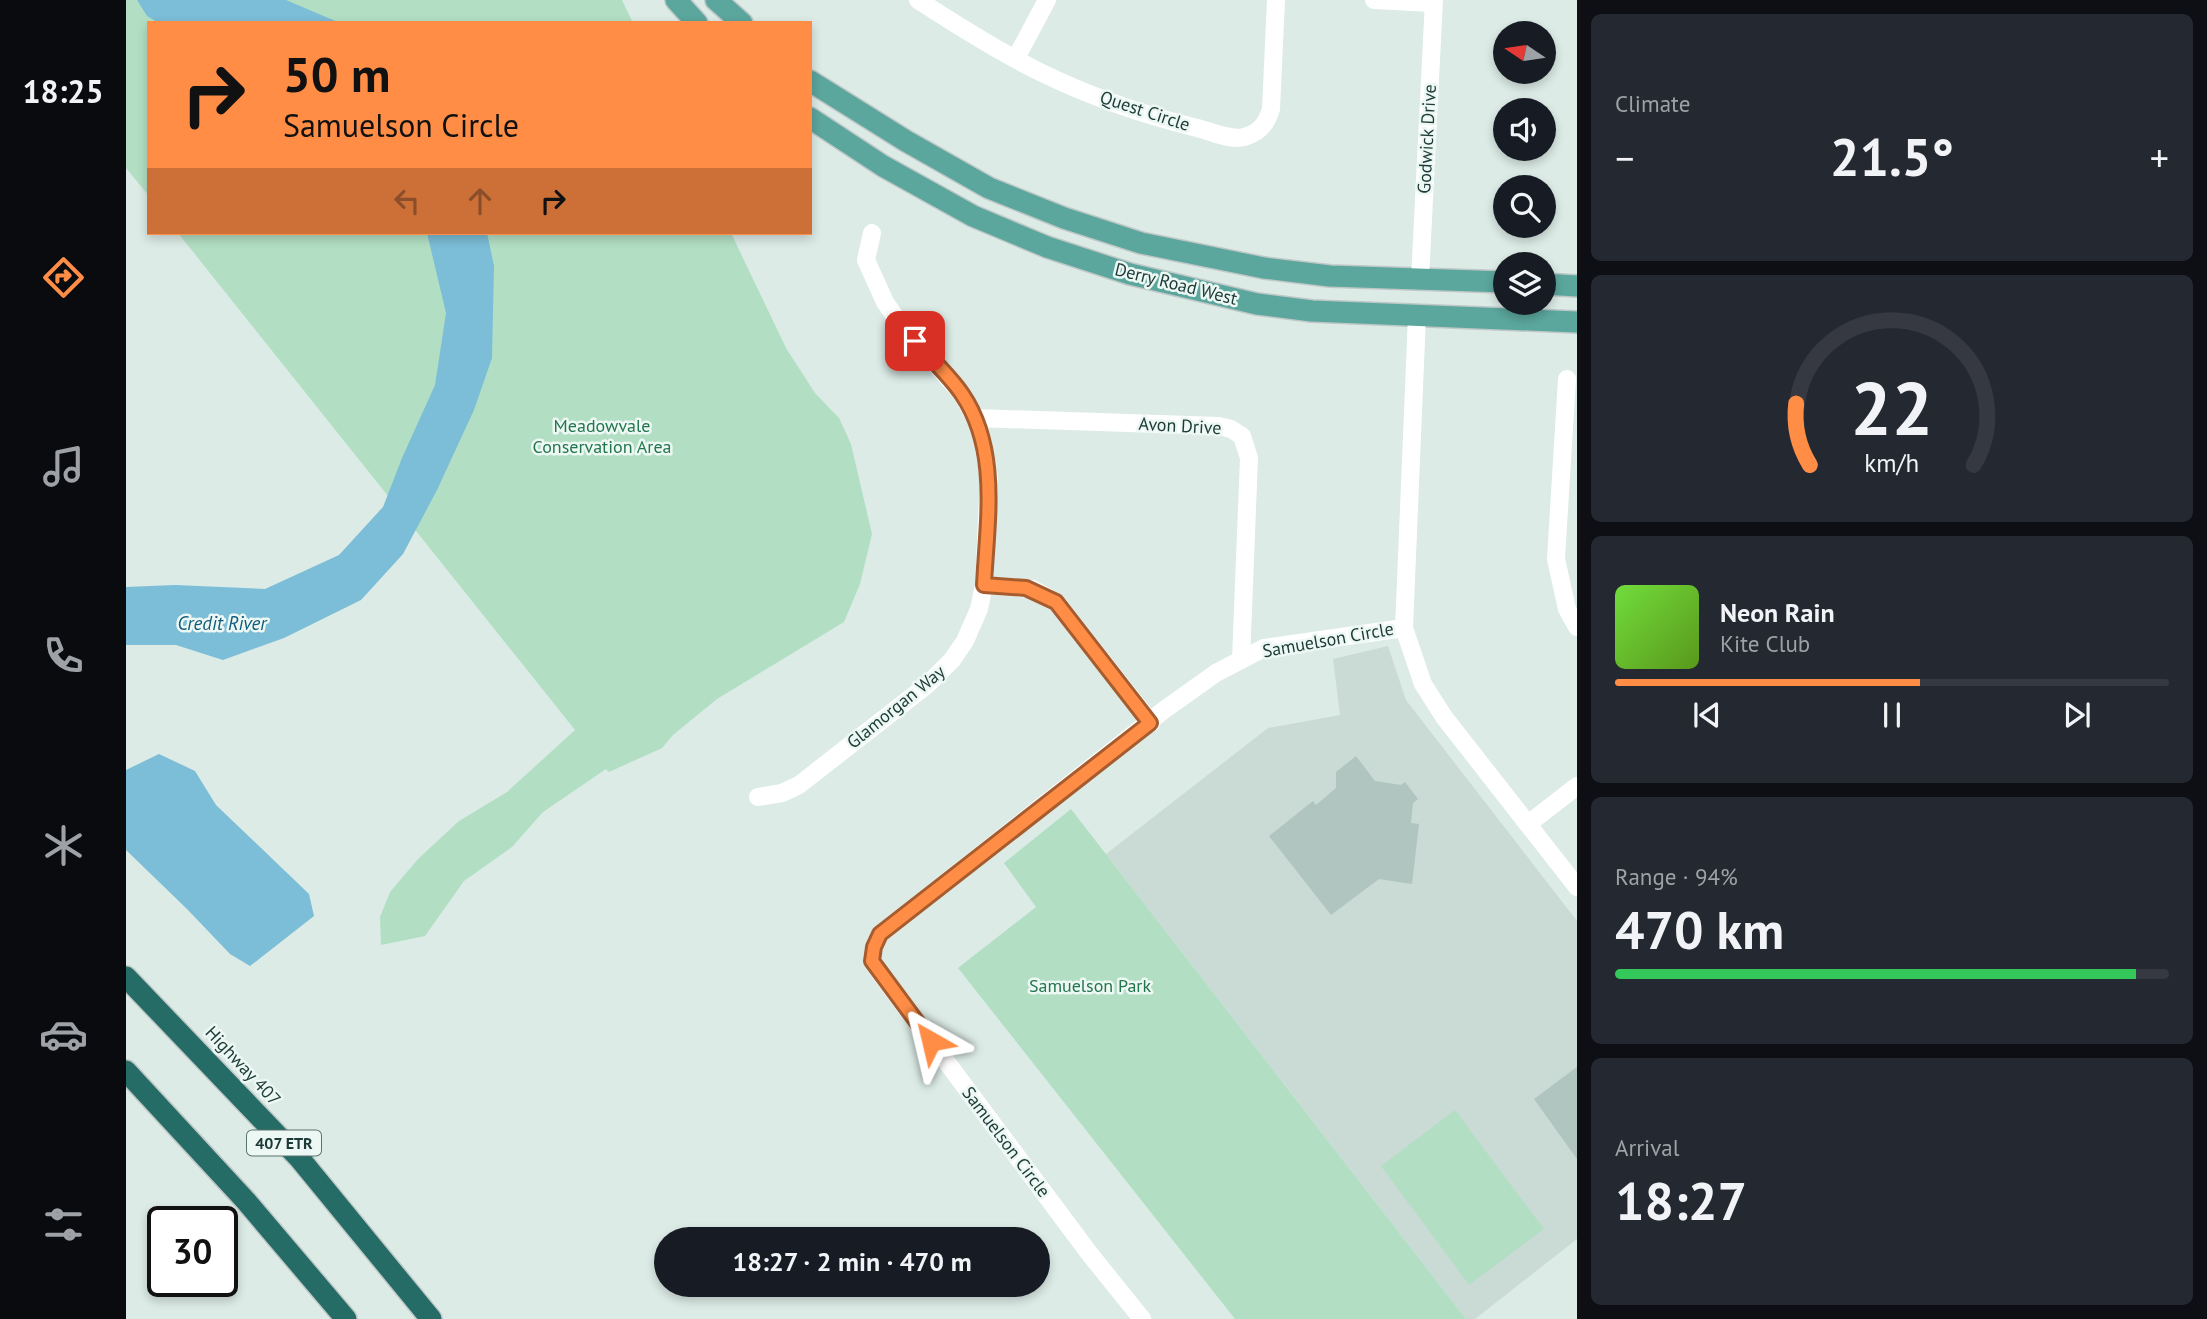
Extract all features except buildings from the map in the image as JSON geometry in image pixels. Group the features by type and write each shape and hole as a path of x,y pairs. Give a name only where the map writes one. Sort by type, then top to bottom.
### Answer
{"highway":[{"name":"Highway 407","path":"126,977 300,1159 431,1319"},
{"path":"126,1072 246,1201 346,1319"}],"main road":[{"path":"676,0 695,21"},
{"path":"716,0 740,21"},
{"name":"Derry Road West","path":"812,82 906,141 989,188 1063,218 1141,243 1264,268 1330,276 1493,282"},
{"name":"Derry Road West","path":"812,119 883,166 973,216 1059,251 1130,274 1258,304 1312,311 1577,321"},
{"path":"1556,285 1577,286"}],"street":[{"name":"Quest Circle","path":"918,0 1041,73 1135,111 1241,139 1268,122 1271,109 1276,0"},
{"path":"1016,58 1048,0"},
{"path":"1374,0 1434,1"},
{"name":"Godwick Drive","path":"1420,279 1434,1"},
{"name":"Glamorgan Way","path":"758,797 782,793 799,785 927,685 952,660 965,641 979,609 984,585 989,477 986,454 975,418 962,394 900,324 885,302 866,260 872,233"},
{"path":"1404,628 1417,316"},
{"path":"1567,379 1556,559 1563,598 1577,627"},
{"name":"Avon Drive","path":"975,418 1219,426 1242,436 1249,458 1241,660"},
{"path":"984,585 1026,588 1056,602 1150,723"},
{"name":"Samuelson Circle","path":"1142,1319 1089,1253 872,961 880,934 1216,673 1264,648 1404,628 1423,684 1435,704 1577,887"},
{"path":"1528,824 1577,786"}],"shaded area":[{"path":"1388,646 1406,700 1577,921 1577,1239 1475,1319 1466,1319 1106,854 1268,728 1340,715 1333,659"}],"green space":[{"path":"126,0 622,0 632,21 147,21 147,194 126,168"},
{"name":"Meadowvale Conservation Area","path":"180,235 732,235 786,348 815,393 839,418 851,444 872,534 860,584 844,622 717,699 673,735 662,748 609,772 606,769 543,812 512,847 464,881 425,936 381,945 380,917 390,892 418,859 459,821 507,792 575,730"},
{"name":"Samuelson Park","path":"1071,809 1466,1319 1235,1319 958,968 1036,907 1004,863"},
{"path":"1455,1110 1544,1229 1469,1285 1381,1166"}],"water":[{"path":"137,0 286,0 335,21 156,21 147,16"},
{"name":"Credit River","path":"427,235 487,235 494,266 492,358 474,410 437,490 403,554 361,600 284,638 223,660 176,645 126,645 126,587 175,585 265,589 339,555 383,507 435,385 446,313"},
{"path":"159,754 195,771 216,805 309,894 314,916 250,966 230,954 126,850 126,770"}],"route":[{"path":"915,341 962,394 982,438 989,477 984,585 1032,589 1056,602 1150,723 880,934 872,961 931,1041"}]}
